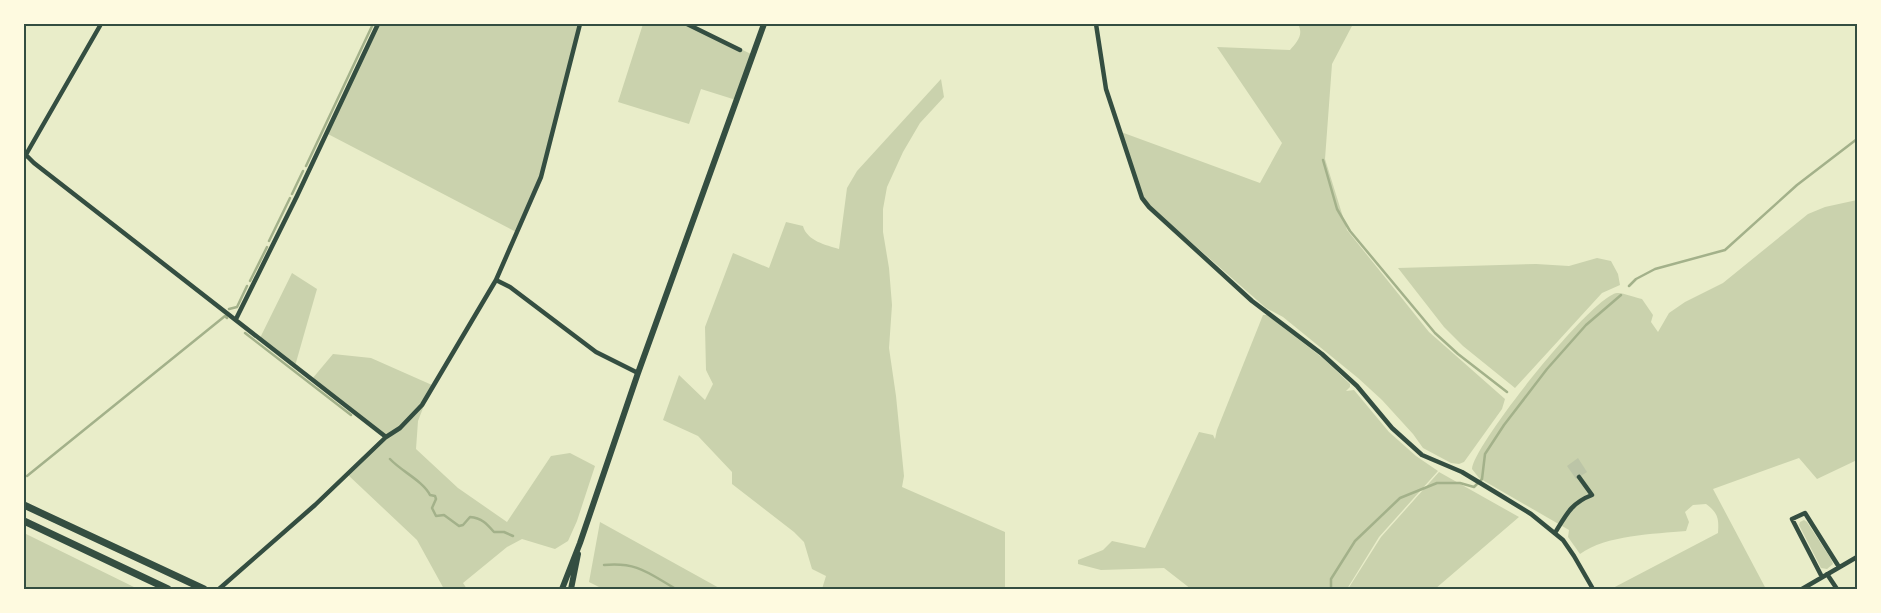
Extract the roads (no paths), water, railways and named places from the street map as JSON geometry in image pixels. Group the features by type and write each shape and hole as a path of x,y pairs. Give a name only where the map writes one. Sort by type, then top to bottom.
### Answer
{"highway":[{"path":"24,505 204,589"},
{"path":"24,521 168,589"}],"main road":[{"path":"562,589 764,24"},
{"path":"571,589 580,543"}],"street":[{"path":"101,24 24,155 386,437"},
{"path":"236,319 297,196 378,24"},
{"path":"218,589 315,505 386,437 400,428 422,405 496,280 541,177 580,24"},
{"path":"687,24 740,50"},
{"path":"1096,24 1106,89 1142,198 1149,207 1252,301 1329,361 1357,386 1392,428 1422,455 1462,472 1531,514 1555,533 1563,540 1574,556 1593,589"},
{"path":"496,280 510,287 596,352 638,373"},
{"path":"1555,533 1572,507 1592,495 1579,477"},
{"path":"1837,589 1824,575 1792,519 1805,513 1839,567"},
{"path":"1802,589 1857,556"}],"waterway":[{"path":"306,166 373,24"},
{"path":"1629,286 1636,279 1655,269 1725,250 1797,185 1857,139"},
{"path":"1323,160 1337,209 1350,231 1435,333 1458,354 1507,392"},
{"path":"292,194 303,171"},
{"path":"269,241 290,198"},
{"path":"250,281 267,247"},
{"path":"229,309 237,307 247,286"},
{"path":"1331,589 1331,579 1355,541 1400,498 1437,483 1460,483 1474,487 1482,479 1485,454 1504,425 1547,369 1586,325 1621,295"},
{"path":"27,476 225,316 227,318"},
{"path":"245,333 351,415"},
{"path":"390,459 422,485 430,495 435,496 436,499 432,508 436,516 444,515 459,526 463,525 470,517 478,519 489,526 494,532 504,532 513,536"},
{"path":"604,565 634,567 676,589"}]}
